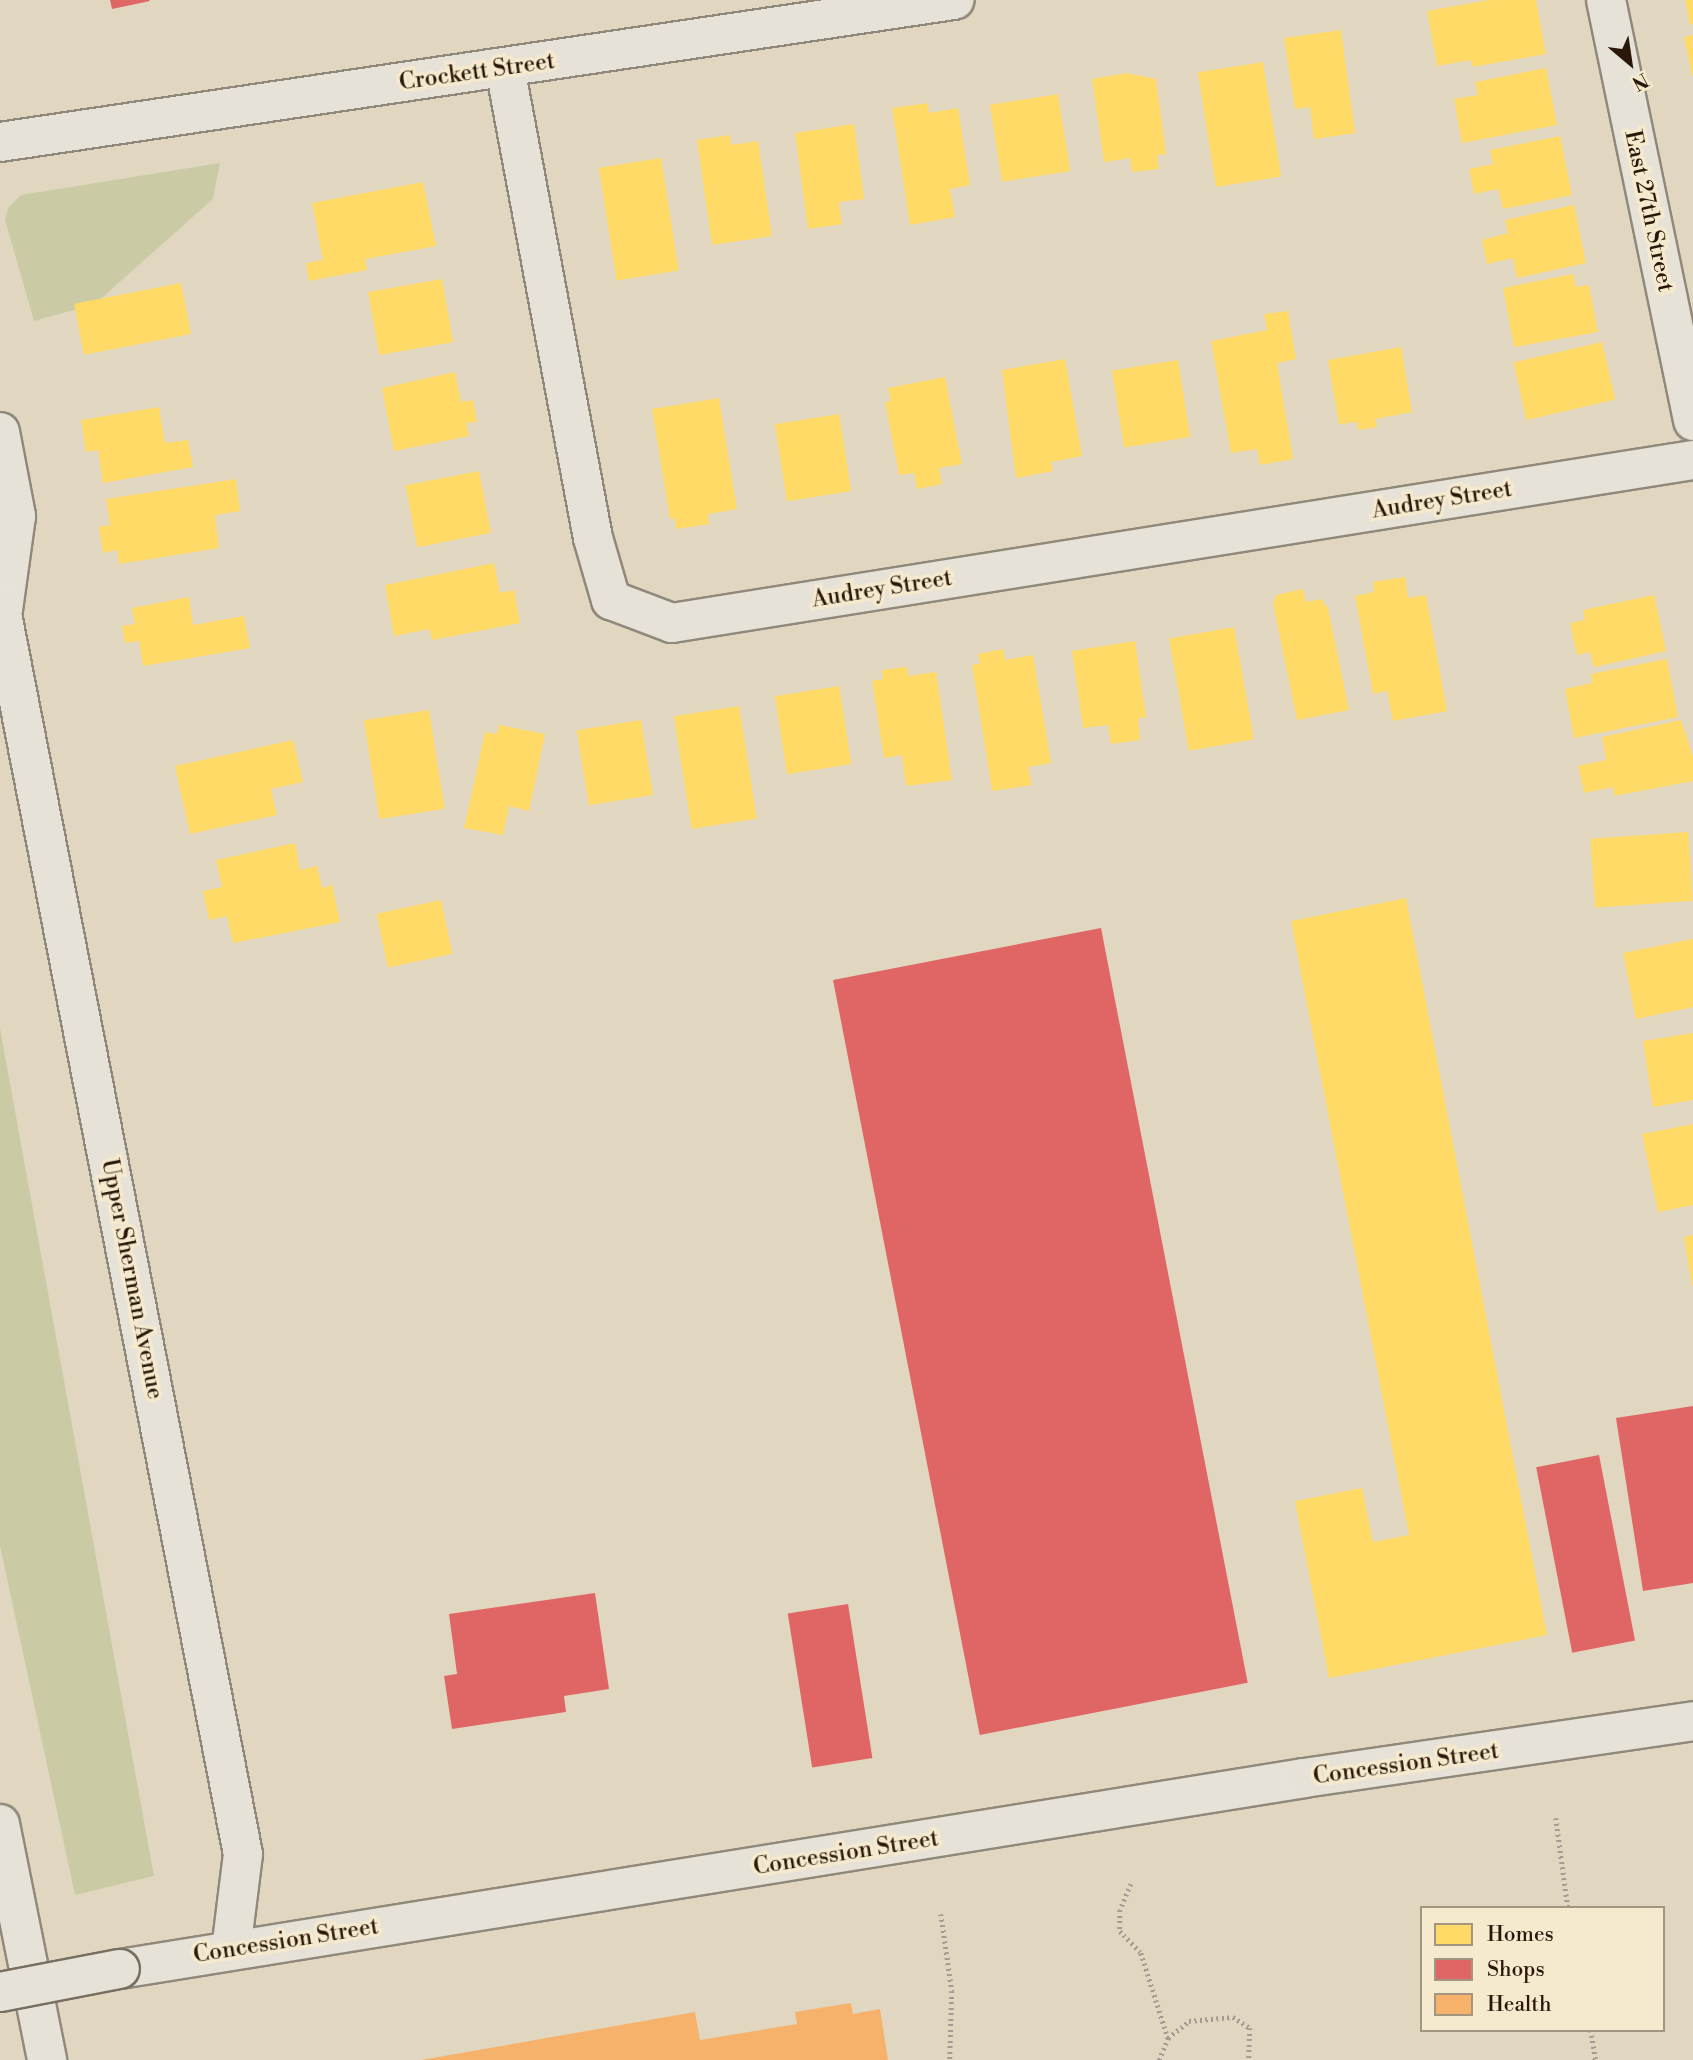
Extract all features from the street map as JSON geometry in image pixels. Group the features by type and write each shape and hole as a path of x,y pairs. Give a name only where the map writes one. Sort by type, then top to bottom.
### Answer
{"main road":[{"name":"Crockett Street","path":"0,142 954,0"},
{"name":"East 27th Street","path":"1606,0 1693,421"},
{"name":"Audrey Street","path":"505,68 593,538 611,600 672,623 1693,460"},
{"name":"Upper Sherman Avenue","path":"0,432 16,516 2,607 243,1854 231,1950"},
{"name":"Concession Street","path":"0,1992 231,1950 1304,1778 1693,1721"},
{"path":"0,1824 47,2060"}],"path":[{"path":"1556,1818 1568,1906"},
{"path":"1131,1884 1120,1910 1121,1931 1141,1953 1168,2038"},
{"path":"941,1914 951,1991 950,2060"},
{"path":"1159,2060 1168,2038 1189,2021 1233,2017 1250,2028 1249,2060"},
{"path":"1591,2032 1596,2060"}],"green space":[{"path":"220,163 213,199 95,304 34,321 5,220 8,208 21,195"},
{"path":"0,1028 154,1876 75,1895 0,1546"}],"building: Homes":[{"path":"1489,0 1536,0 1546,54 1472,67 1471,60 1437,66 1427,11"},
{"path":"1685,0 1693,0 1693,24 1690,25"},
{"path":"1341,30 1355,133 1314,139 1310,107 1295,109 1284,38"},
{"path":"1693,35 1693,76 1692,76 1684,37"},
{"path":"1263,62 1281,177 1216,187 1198,72"},
{"path":"1546,68 1557,125 1462,143 1454,99 1478,95 1475,82"},
{"path":"1126,73 1156,79 1166,154 1157,155 1159,169 1132,172 1130,158 1104,162 1092,79"},
{"path":"1058,94 1070,171 1002,182 990,105"},
{"path":"928,103 929,113 958,108 970,185 950,189 955,217 910,225 892,108"},
{"path":"854,124 864,199 839,202 842,224 808,229 795,133"},
{"path":"730,135 731,145 758,141 772,236 712,245 697,140"},
{"path":"1560,136 1572,195 1503,209 1498,189 1474,194 1469,169 1493,164 1490,150"},
{"path":"661,158 679,271 617,280 599,168"},
{"path":"423,182 436,246 365,259 367,270 309,281 306,263 323,260 312,203"},
{"path":"1574,205 1586,263 1517,278 1513,258 1487,264 1482,240 1508,233 1505,220"},
{"path":"1573,274 1576,287 1589,285 1598,332 1514,347 1503,288"},
{"path":"442,279 453,342 379,355 368,292"},
{"path":"181,283 191,334 84,355 74,304"},
{"path":"1288,311 1296,359 1277,363 1293,459 1260,465 1257,449 1231,453 1211,341 1267,330 1264,314"},
{"path":"1602,342 1615,399 1527,420 1513,362"},
{"path":"1401,347 1412,412 1375,419 1377,427 1358,430 1357,422 1339,424 1328,360"},
{"path":"1065,359 1082,456 1051,462 1053,471 1016,478 1002,370"},
{"path":"1178,360 1190,437 1124,448 1112,370"},
{"path":"455,372 461,402 473,400 477,422 466,423 469,436 394,451 382,388"},
{"path":"945,377 962,464 939,468 942,484 917,489 914,473 899,475 885,402 891,401 888,388"},
{"path":"719,398 737,509 708,514 709,524 676,529 675,518 670,519 652,409"},
{"path":"159,407 165,443 188,440 193,467 103,483 98,450 86,452 81,420"},
{"path":"839,414 851,491 787,501 775,424"},
{"path":"479,471 491,533 417,547 405,485"},
{"path":"236,479 240,511 215,515 219,548 119,564 117,550 103,553 99,527 110,525 106,499"},
{"path":"494,563 500,593 514,590 520,623 432,640 429,629 394,636 385,585"},
{"path":"1405,577 1408,598 1426,595 1447,711 1393,721 1387,691 1373,694 1355,596 1374,592 1373,582"},
{"path":"1303,589 1306,602 1321,599 1328,608 1349,710 1297,720 1273,604 1276,595"},
{"path":"1654,595 1666,651 1594,667 1590,652 1577,655 1570,623 1585,620 1583,610"},
{"path":"189,597 193,625 244,616 250,648 143,666 139,641 125,643 122,626 135,624 132,608"},
{"path":"1234,627 1254,739 1189,751 1169,638"},
{"path":"1135,641 1146,717 1138,719 1140,740 1111,744 1108,725 1083,728 1072,651"},
{"path":"1003,649 1005,660 1033,655 1051,763 1028,767 1032,785 992,791 972,665 980,664 978,654"},
{"path":"1667,659 1678,717 1574,738 1565,689 1592,683 1591,674"},
{"path":"907,667 908,676 936,672 952,780 906,786 902,755 884,758 872,681 883,679 882,670"},
{"path":"839,686 851,764 787,774 775,696"},
{"path":"739,706 757,819 692,829 674,716"},
{"path":"429,710 445,809 379,819 364,720"},
{"path":"641,720 653,795 589,805 577,730"},
{"path":"1681,720 1693,757 1693,781 1614,796 1613,787 1584,793 1578,766 1606,760 1602,737"},
{"path":"499,725 545,734 529,811 509,806 503,835 464,828 485,732 497,734"},
{"path":"293,740 303,782 271,789 277,815 190,834 175,766"},
{"path":"1688,832 1693,901 1595,908 1590,839"},
{"path":"295,843 300,870 317,866 322,888 332,885 340,922 233,943 227,916 209,920 203,891 222,887 216,860"},
{"path":"1406,898 1547,1635 1329,1678 1295,1501 1362,1488 1373,1542 1409,1535 1291,921"},
{"path":"441,900 452,954 388,968 376,914"},
{"path":"1693,939 1693,1007 1636,1019 1623,953"},
{"path":"1693,1033 1693,1100 1653,1107 1643,1041"},
{"path":"1693,1124 1693,1205 1658,1212 1642,1134"},
{"path":"1693,1235 1693,1286 1692,1286 1684,1237"}],"building: Shops":[{"path":"110,0 149,0 150,1 112,9"},
{"path":"1101,928 1248,1683 980,1735 833,980"},
{"path":"1693,1406 1693,1583 1643,1591 1616,1418"},
{"path":"1599,1455 1635,1641 1572,1653 1536,1467"},
{"path":"595,1593 609,1689 564,1696 566,1712 452,1729 444,1676 457,1674 449,1614"},
{"path":"848,1604 872,1758 812,1768 788,1614"}],"building: Health":[{"path":"851,2003 853,2014 880,2009 888,2060 421,2060 695,2012 700,2040 797,2024 795,2012"}]}
